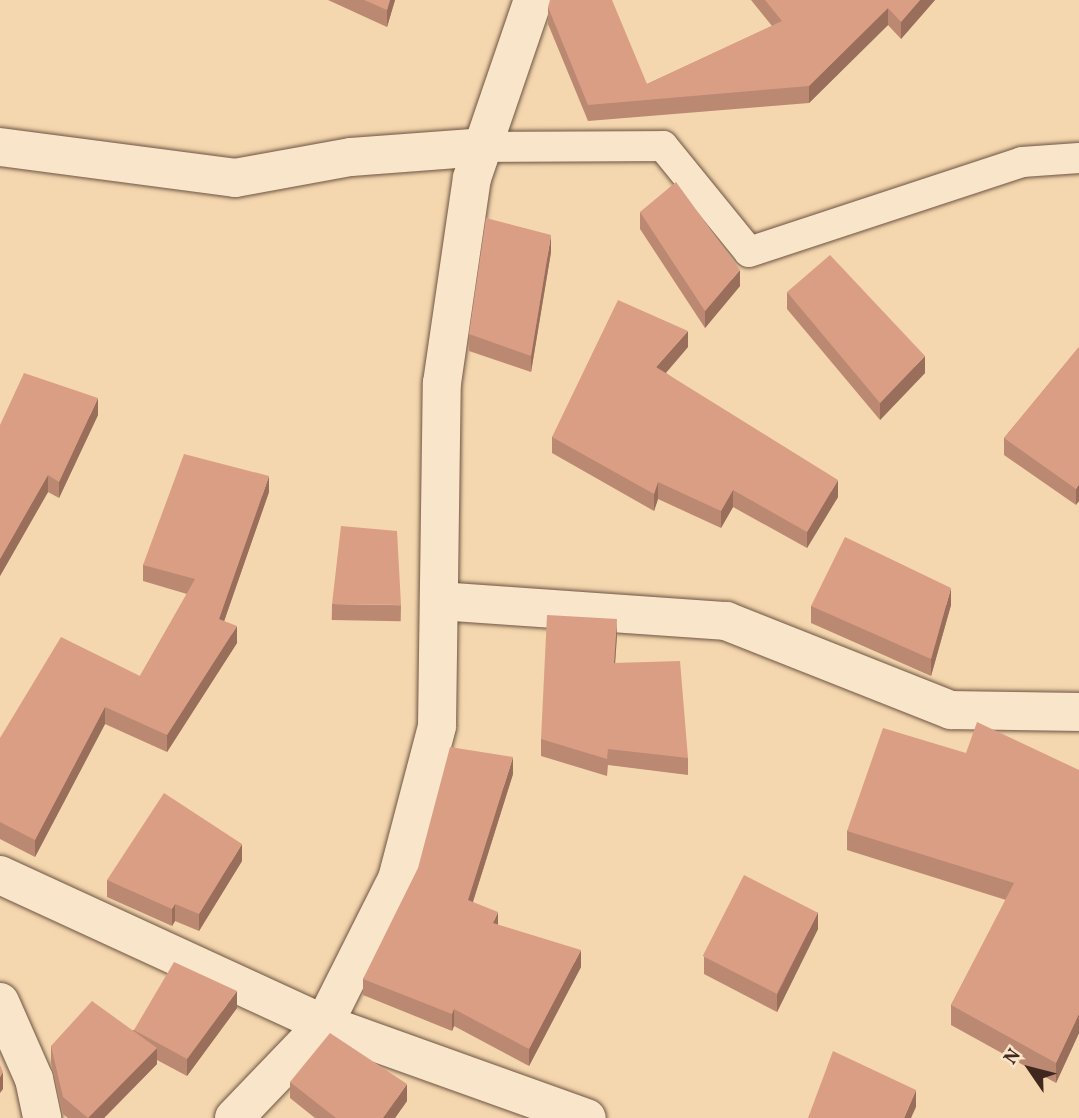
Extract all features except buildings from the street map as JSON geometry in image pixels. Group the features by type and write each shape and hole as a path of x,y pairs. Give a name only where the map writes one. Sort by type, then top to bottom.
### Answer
{"street":[{"path":"234,1118 324,1024 397,879 437,726 442,383 472,178 533,0"},
{"path":"0,147 235,178 351,157 483,147"},
{"path":"440,601 726,621 951,710 1079,712"},
{"path":"0,875 324,1024 587,1118"},
{"path":"0,1002 34,1079 42,1118"}],"lane":[{"path":"483,147 663,146 749,253 1022,162 1079,158"}]}
